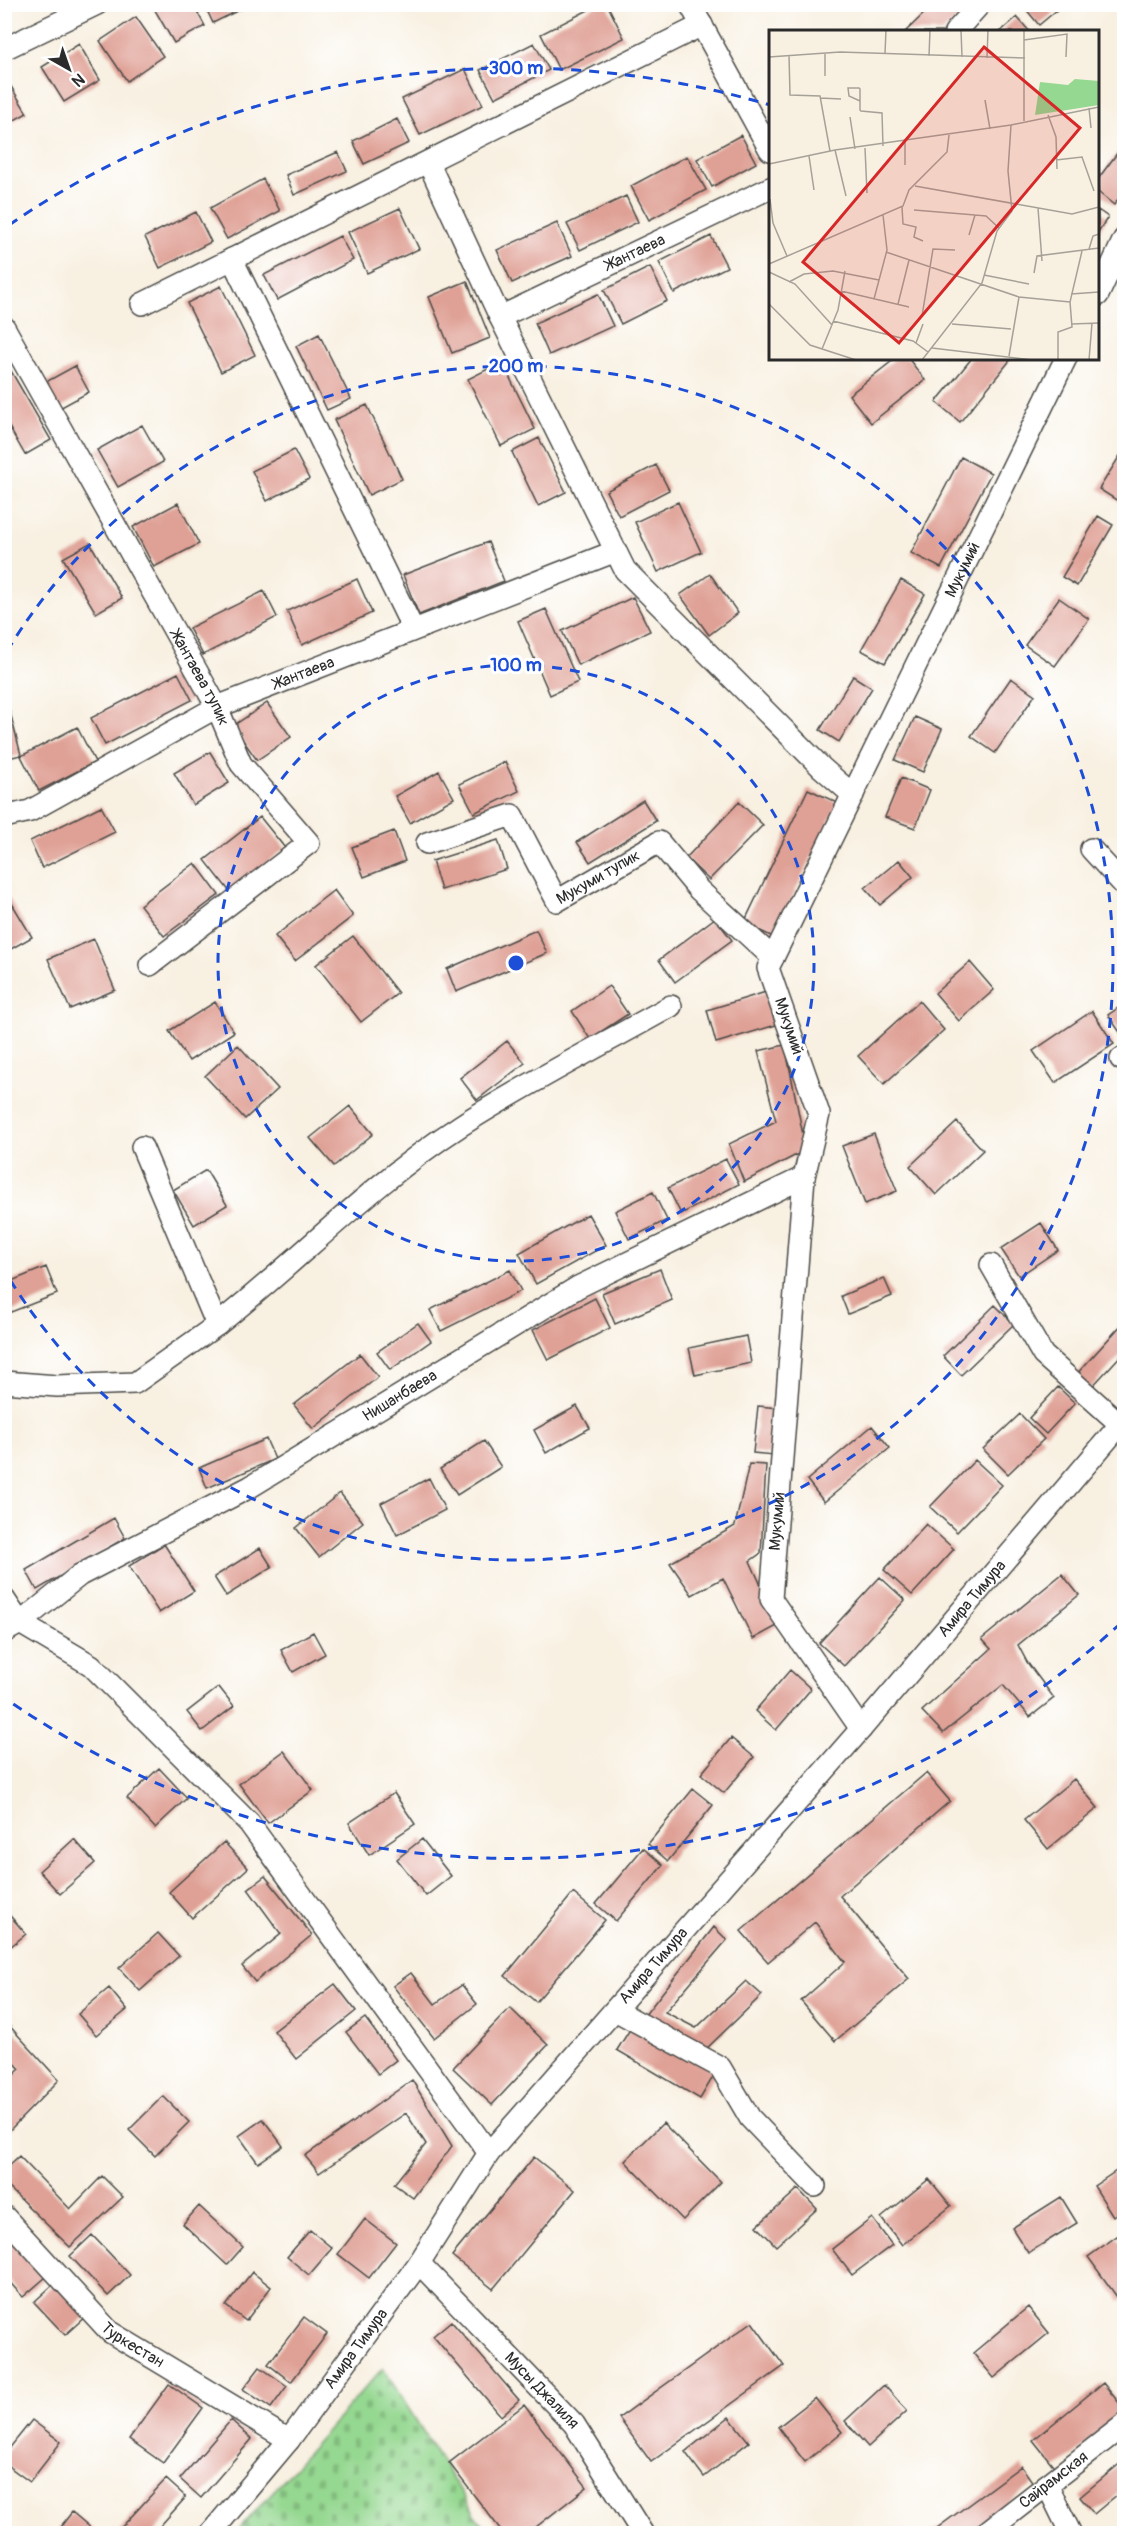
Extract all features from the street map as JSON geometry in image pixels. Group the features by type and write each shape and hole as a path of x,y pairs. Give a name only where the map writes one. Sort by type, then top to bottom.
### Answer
{"street":[{"path":"4,49 97,4"},
{"path":"690,4 769,146"},
{"path":"957,30 980,4"},
{"path":"142,304 702,25"},
{"path":"428,162 500,317 625,570 822,768 853,795"},
{"name":"Жантаева","path":"500,317 769,189"},
{"path":"1099,293 1125,239"},
{"path":"232,259 413,629"},
{"name":"Жантаева тупик","path":"4,327 217,707 241,764 309,843 150,965"},
{"name":"Мукумий","path":"861,1729 771,1599 804,1177 819,1114 768,968 1065,360"},
{"name":"Жантаева","path":"4,817 30,811 217,707 616,551"},
{"name":"Мукуми тупик","path":"427,843 512,815 557,901 659,842 699,890 773,958"},
{"path":"1091,849 1125,885"},
{"path":"4,1382 57,1386 135,1383 217,1325 257,1293 351,1208 460,1126 671,1006"},
{"path":"142,1147 217,1325"},
{"name":"Нишанбаева","path":"12,1628 80,1575 250,1487 578,1287 804,1177"},
{"path":"991,1265 1043,1355 1122,1422"},
{"name":"Амира Тимура","path":"210,2534 289,2440 420,2263 489,2153 861,1729 1122,1422"},
{"path":"4,1599 12,1628 91,1665 249,1823 489,2153"},
{"path":"615,2010 720,2067 750,2118 814,2186"},
{"name":"Туркестан","path":"4,2216 110,2332 289,2440"},
{"name":"Мусы Джалиля","path":"420,2263 574,2424 643,2534"},
{"name":"Сайрамская","path":"984,2534 1125,2425"},
{"path":"1047,2485 1071,2534"}],"green space":[{"path":"383,2368 487,2533 236,2533"}],"building":[{"path":"204,4 251,4 213,23"},
{"path":"600,4 607,4 624,38 559,70 541,34"},
{"path":"934,4 953,4 962,15 944,30 907,30"},
{"path":"1029,4 1064,4 1039,25 1025,8"},
{"path":"152,5 193,5 205,26 174,43"},
{"path":"136,17 163,56 127,81 100,41"},
{"path":"1017,17 1028,30 1002,30"},
{"path":"534,43 549,70 495,98 480,70"},
{"path":"79,44 100,80 64,102 42,67"},
{"path":"465,69 483,105 420,135 402,99"},
{"path":"4,75 27,113 4,126"},
{"path":"397,119 409,143 364,164 353,141"},
{"path":"741,135 756,163 712,187 697,159"},
{"path":"1121,148 1124,151 1124,191 1114,205 1099,193 1099,178"},
{"path":"338,152 347,171 294,195 286,175"},
{"path":"687,156 706,190 649,220 631,186"},
{"path":"263,179 280,211 227,239 210,208"},
{"path":"626,196 638,222 580,250 567,224"},
{"path":"400,208 419,249 367,273 348,232"},
{"path":"1099,211 1108,217 1099,230"},
{"path":"196,212 211,242 160,268 145,237"},
{"path":"557,223 572,256 512,283 497,250"},
{"path":"340,236 353,260 277,300 264,275"},
{"path":"711,236 727,267 674,293 659,262"},
{"path":"650,267 667,301 621,324 604,290"},
{"path":"467,281 490,338 452,353 429,297"},
{"path":"221,286 255,355 221,372 187,303"},
{"path":"598,294 613,326 549,355 535,323"},
{"path":"319,334 351,399 327,410 296,346"},
{"path":"4,359 51,440 25,455 4,418"},
{"path":"893,360 910,360 925,380 871,423 849,395"},
{"path":"970,360 1010,360 960,422 936,402"},
{"path":"502,362 535,429 501,446 468,379"},
{"path":"75,366 89,392 58,409 44,383"},
{"path":"367,405 402,479 369,495 334,420"},
{"path":"142,425 163,462 118,487 97,450"},
{"path":"539,438 566,492 538,506 512,452"},
{"path":"1124,449 1124,505 1099,489"},
{"path":"294,450 309,479 267,501 252,471"},
{"path":"961,457 991,473 941,568 911,553"},
{"path":"656,465 669,490 619,516 606,491"},
{"path":"678,502 701,552 658,572 635,522"},
{"path":"178,503 199,544 154,567 133,527"},
{"path":"1098,516 1113,525 1077,586 1062,577"},
{"path":"488,542 504,581 419,615 403,575"},
{"path":"90,543 122,598 96,613 63,558"},
{"path":"710,574 738,613 709,635 680,595"},
{"path":"357,579 372,613 302,645 287,611"},
{"path":"901,580 925,594 885,663 861,650"},
{"path":"264,591 277,617 203,655 189,628"},
{"path":"633,597 650,631 578,665 562,631"},
{"path":"1059,598 1089,619 1055,666 1025,645"},
{"path":"546,609 578,682 550,695 518,621"},
{"path":"178,673 192,700 105,745 91,718"},
{"path":"853,676 872,688 839,742 820,730"},
{"path":"1011,678 1035,695 995,753 971,736"},
{"path":"267,703 291,737 257,760 233,726"},
{"path":"10,712 21,755 4,759 4,714"},
{"path":"915,717 942,729 923,772 895,760"},
{"path":"77,727 95,762 39,791 21,756"},
{"path":"210,752 229,783 193,805 174,773"},
{"path":"505,762 519,791 474,813 459,784"},
{"path":"439,771 454,798 410,823 395,796"},
{"path":"901,778 930,790 915,828 885,817"},
{"path":"808,789 838,803 773,937 744,923"},
{"path":"643,800 656,821 590,862 577,842"},
{"path":"739,802 763,825 709,880 686,858"},
{"path":"101,806 115,832 42,868 30,841"},
{"path":"260,817 285,848 230,892 205,860"},
{"path":"394,831 405,861 364,877 352,847"},
{"path":"498,840 507,869 441,890 432,861"},
{"path":"899,860 913,877 880,905 865,888"},
{"path":"195,863 219,895 164,936 140,905"},
{"path":"4,890 32,937 4,953"},
{"path":"334,890 353,916 295,961 275,936"},
{"path":"715,918 732,940 675,982 659,960"},
{"path":"536,930 547,953 456,992 447,969"},
{"path":"353,936 398,993 361,1022 316,965"},
{"path":"94,939 115,990 70,1009 48,959"},
{"path":"970,962 994,990 959,1021 935,993"},
{"path":"609,986 628,1014 590,1039 572,1011"},
{"path":"766,992 776,1025 716,1043 707,1010"},
{"path":"919,1001 944,1030 884,1084 858,1056"},
{"path":"215,1002 234,1032 189,1061 169,1031"},
{"path":"1124,1004 1124,1038 1108,1015"},
{"path":"1092,1011 1114,1044 1055,1083 1033,1051"},
{"path":"507,1041 525,1063 477,1100 460,1078"},
{"path":"238,1045 278,1089 245,1119 205,1076"},
{"path":"785,1045 806,1150 744,1182 729,1144 776,1121 758,1051"},
{"path":"350,1106 373,1134 334,1166 310,1138"},
{"path":"957,1122 983,1150 936,1195 910,1166"},
{"path":"874,1134 897,1191 865,1204 842,1146"},
{"path":"726,1159 739,1184 681,1214 668,1188"},
{"path":"206,1170 227,1205 194,1225 173,1190"},
{"path":"653,1192 667,1220 629,1239 615,1211"},
{"path":"588,1214 606,1245 536,1284 519,1253"},
{"path":"1041,1223 1058,1250 1019,1276 1001,1249"},
{"path":"46,1267 57,1294 6,1314 4,1284"},
{"path":"660,1269 672,1300 615,1324 602,1293"},
{"path":"510,1270 521,1291 441,1331 430,1310"},
{"path":"884,1278 892,1296 848,1314 841,1296"},
{"path":"595,1298 610,1328 548,1360 533,1330"},
{"path":"995,1305 1014,1324 961,1375 943,1356"},
{"path":"1124,1322 1124,1352 1089,1390 1074,1377"},
{"path":"418,1323 431,1341 390,1370 377,1352"},
{"path":"746,1336 751,1363 695,1375 689,1348"},
{"path":"360,1354 378,1377 313,1429 294,1405"},
{"path":"1058,1387 1075,1403 1046,1434 1029,1418"},
{"path":"577,1406 590,1428 546,1453 534,1430"},
{"path":"758,1406 779,1408 774,1455 753,1453"},
{"path":"1020,1414 1044,1439 1008,1474 983,1449"},
{"path":"872,1426 890,1448 824,1502 807,1480"},
{"path":"266,1439 275,1459 207,1488 199,1468"},
{"path":"484,1441 501,1467 457,1495 440,1469"},
{"path":"975,1460 1002,1485 957,1532 930,1507"},
{"path":"749,1464 766,1465 761,1553 750,1561 779,1625 753,1639 723,1578 692,1595 670,1563 735,1526"},
{"path":"429,1478 445,1510 397,1535 381,1503"},
{"path":"340,1493 363,1522 319,1557 296,1528"},
{"path":"114,1518 125,1538 37,1590 26,1570"},
{"path":"926,1524 954,1549 912,1595 884,1570"},
{"path":"164,1544 194,1591 159,1613 129,1566"},
{"path":"260,1548 272,1567 226,1596 214,1577"},
{"path":"1062,1574 1079,1595 1018,1645 1027,1662 1054,1698 1030,1717 1003,1685 943,1733 922,1711 991,1649 982,1639"},
{"path":"880,1577 905,1600 844,1666 819,1643"},
{"path":"313,1632 325,1654 293,1672 281,1650"},
{"path":"790,1670 811,1689 776,1730 755,1711"},
{"path":"219,1687 234,1706 202,1731 187,1712"},
{"path":"731,1738 754,1757 724,1793 701,1774"},
{"path":"284,1751 313,1790 268,1823 239,1784"},
{"path":"159,1768 187,1798 155,1828 127,1798"},
{"path":"926,1773 950,1801 840,1896 909,1979 835,2041 801,2001 845,1962 815,1922 768,1962 741,1931"},
{"path":"1074,1779 1098,1808 1048,1849 1024,1820"},
{"path":"693,1789 713,1805 668,1861 648,1844"},
{"path":"394,1793 415,1824 369,1855 349,1823"},
{"path":"74,1839 95,1863 60,1894 39,1871"},
{"path":"422,1839 451,1876 426,1896 397,1859"},
{"path":"224,1842 248,1868 192,1918 169,1892"},
{"path":"643,1848 663,1865 616,1921 596,1904"},
{"path":"265,1876 312,1935 255,1982 242,1966 281,1934 248,1889"},
{"path":"573,1893 605,1920 536,2002 505,1976"},
{"path":"4,1909 26,1934 4,1952"},
{"path":"714,1927 727,1940 665,2012 696,2028 746,1981 762,1995 703,2052 644,2016"},
{"path":"158,1933 179,1956 140,1991 119,1968"},
{"path":"411,1973 435,2004 462,1985 477,2004 434,2038 393,1986"},
{"path":"335,1984 356,2011 296,2059 274,2031"},
{"path":"109,1988 127,2010 96,2035 78,2014"},
{"path":"510,2008 548,2045 492,2105 453,2068"},
{"path":"365,2018 396,2060 378,2074 346,2032"},
{"path":"4,2020 59,2080 4,2136 4,2084 20,2069 4,2051"},
{"path":"634,2023 716,2072 700,2099 617,2050"},
{"path":"412,2080 452,2146 413,2198 394,2184 426,2144 406,2113 319,2173 305,2156"},
{"path":"163,2096 189,2122 155,2156 129,2130"},
{"path":"263,2119 283,2146 258,2163 239,2136"},
{"path":"663,2123 721,2182 683,2220 625,2161"},
{"path":"19,2156 70,2209 102,2176 123,2197 70,2247 4,2183 4,2170"},
{"path":"534,2157 575,2190 493,2289 452,2256"},
{"path":"1122,2167 1124,2208 1113,2216 1094,2186"},
{"path":"929,2179 951,2206 902,2245 881,2218"},
{"path":"798,2189 817,2209 776,2246 757,2226"},
{"path":"1061,2197 1077,2223 1028,2253 1012,2228"},
{"path":"199,2206 243,2247 227,2265 183,2224"},
{"path":"872,2218 892,2245 852,2275 832,2249"},
{"path":"365,2219 396,2243 369,2278 338,2254"},
{"path":"310,2230 332,2248 309,2275 287,2257"},
{"path":"8,2235 46,2277 23,2297 5,2277 5,2238"},
{"path":"92,2235 130,2275 108,2296 70,2256"},
{"path":"1117,2236 1124,2245 1124,2297 1120,2301 1088,2257"},
{"path":"252,2272 271,2287 246,2321 226,2306"},
{"path":"56,2282 87,2315 65,2335 34,2302"},
{"path":"1028,2307 1049,2333 994,2378 973,2353"},
{"path":"304,2317 327,2334 291,2382 268,2364"},
{"path":"451,2321 519,2400 501,2416 433,2336"},
{"path":"752,2322 784,2366 651,2462 619,2418"},
{"path":"260,2367 287,2386 271,2408 243,2389"},
{"path":"1103,2383 1124,2409 1124,2413 1056,2469 1033,2440"},
{"path":"169,2384 203,2408 163,2463 129,2439"},
{"path":"884,2385 907,2411 868,2447 845,2421"},
{"path":"815,2398 842,2432 805,2462 778,2427"},
{"path":"524,2405 587,2487 527,2534 504,2534 449,2463"},
{"path":"729,2417 749,2442 704,2477 685,2452"},
{"path":"32,2420 61,2442 30,2482 4,2463 4,2455"},
{"path":"231,2420 252,2439 201,2498 180,2479"},
{"path":"1124,2460 1124,2489 1094,2514 1080,2497"},
{"path":"1021,2466 1034,2484 966,2534 929,2534"},
{"path":"166,2479 186,2497 153,2534 121,2534 118,2531"},
{"path":"72,2512 98,2534 55,2534"}]}
